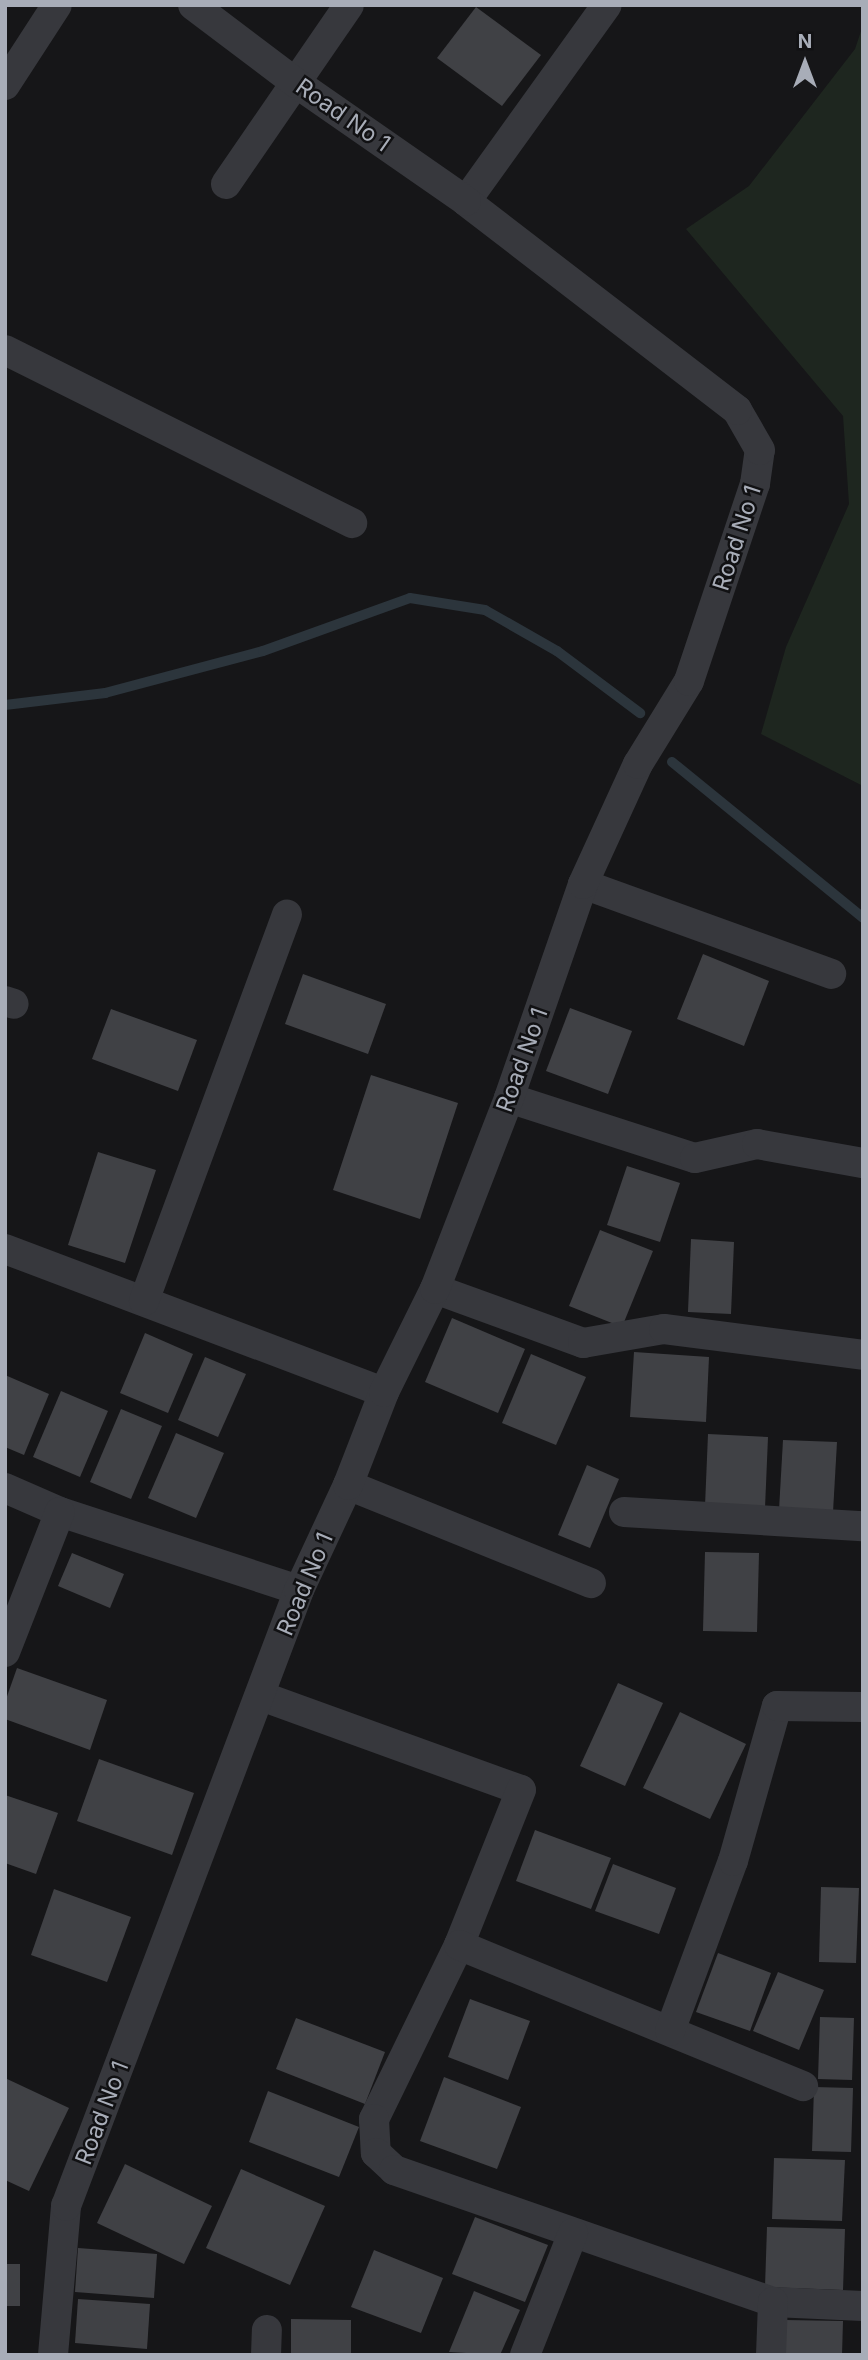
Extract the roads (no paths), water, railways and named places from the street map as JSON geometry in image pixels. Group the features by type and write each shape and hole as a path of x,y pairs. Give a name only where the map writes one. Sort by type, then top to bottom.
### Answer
{"street":[{"path":"5,85 57,5"},
{"name":"Road No 1","path":"53,2355 66,2206 299,1590 348,1485 384,1392 435,1289 509,1098 583,884 638,764 690,681 755,484 760,450 737,410 466,201 296,83 193,5"},
{"path":"226,184 349,5"},
{"path":"466,201 607,5"},
{"path":"5,350 352,523"},
{"path":"583,884 831,974"},
{"path":"144,1301 286,915"},
{"path":"509,1098 695,1158 757,1144 863,1163"},
{"path":"5,1249 384,1392"},
{"path":"435,1289 583,1343 664,1329 863,1355"},
{"path":"348,1485 591,1583"},
{"path":"5,1489 60,1512 299,1590"},
{"path":"5,1651 60,1512"},
{"path":"624,1512 863,1526"},
{"path":"261,1696 521,1790 459,1945 373,2119 376,2153 394,2171 773,2302 863,2306"},
{"path":"670,2031 733,1861 777,1706 863,1707"},
{"path":"459,1945 803,2086"},
{"path":"525,2355 573,2233"},
{"path":"771,2355 773,2302"}],"waterway":[{"path":"5,705 105,693 263,651 410,598 485,610 557,651 640,713"},
{"path":"672,762 863,918"}]}
